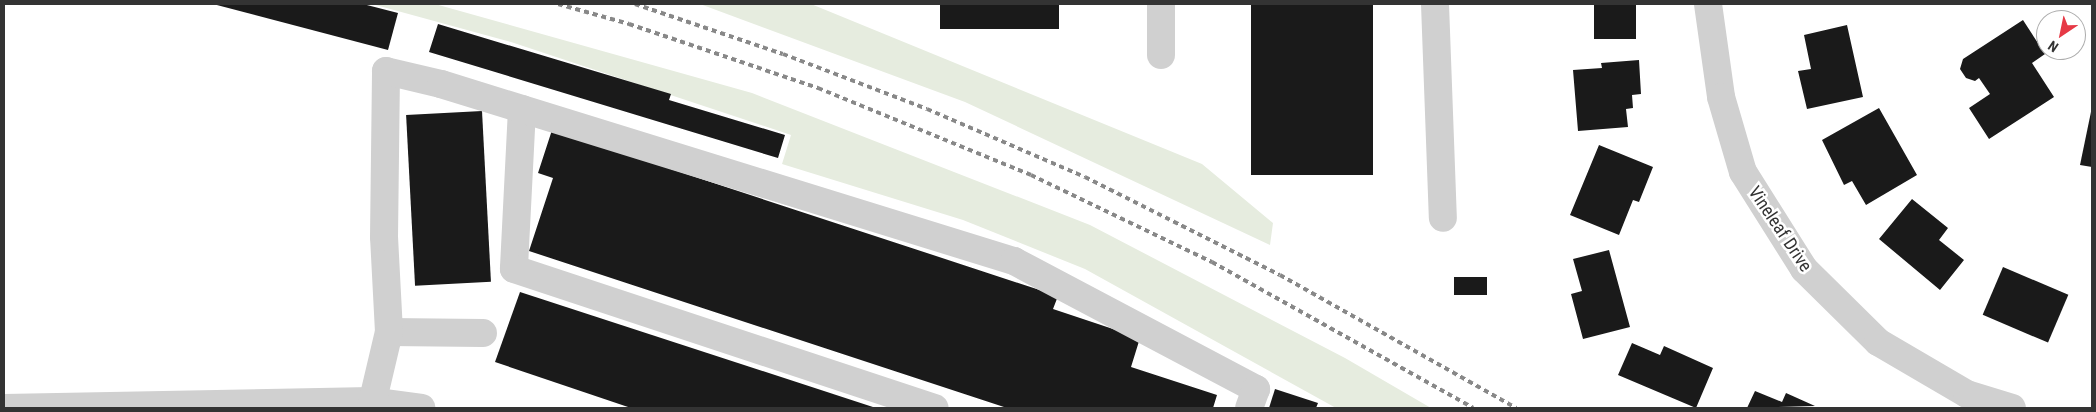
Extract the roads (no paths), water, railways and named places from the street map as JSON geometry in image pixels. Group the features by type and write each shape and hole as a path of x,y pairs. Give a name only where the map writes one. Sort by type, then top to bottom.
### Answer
{"street":[{"path":"1161,4 1162,55"},
{"path":"1435,4 1443,218"},
{"name":"Vineleaf Drive","path":"1708,4 1720,97 1743,172 1804,269 1878,342 1967,394 2012,408"},
{"path":"371,405 389,332 384,237 386,71 441,84 1014,261 1256,390 1249,408"},
{"path":"522,109 514,269 935,408"},
{"path":"389,332 483,334"},
{"path":"4,408 371,405 422,408"}],"railway":[{"path":"558,4 629,24 818,88 1031,175 1212,262 1473,408"},
{"path":"635,4 783,54 927,109 1085,177 1280,275 1516,408"}]}
